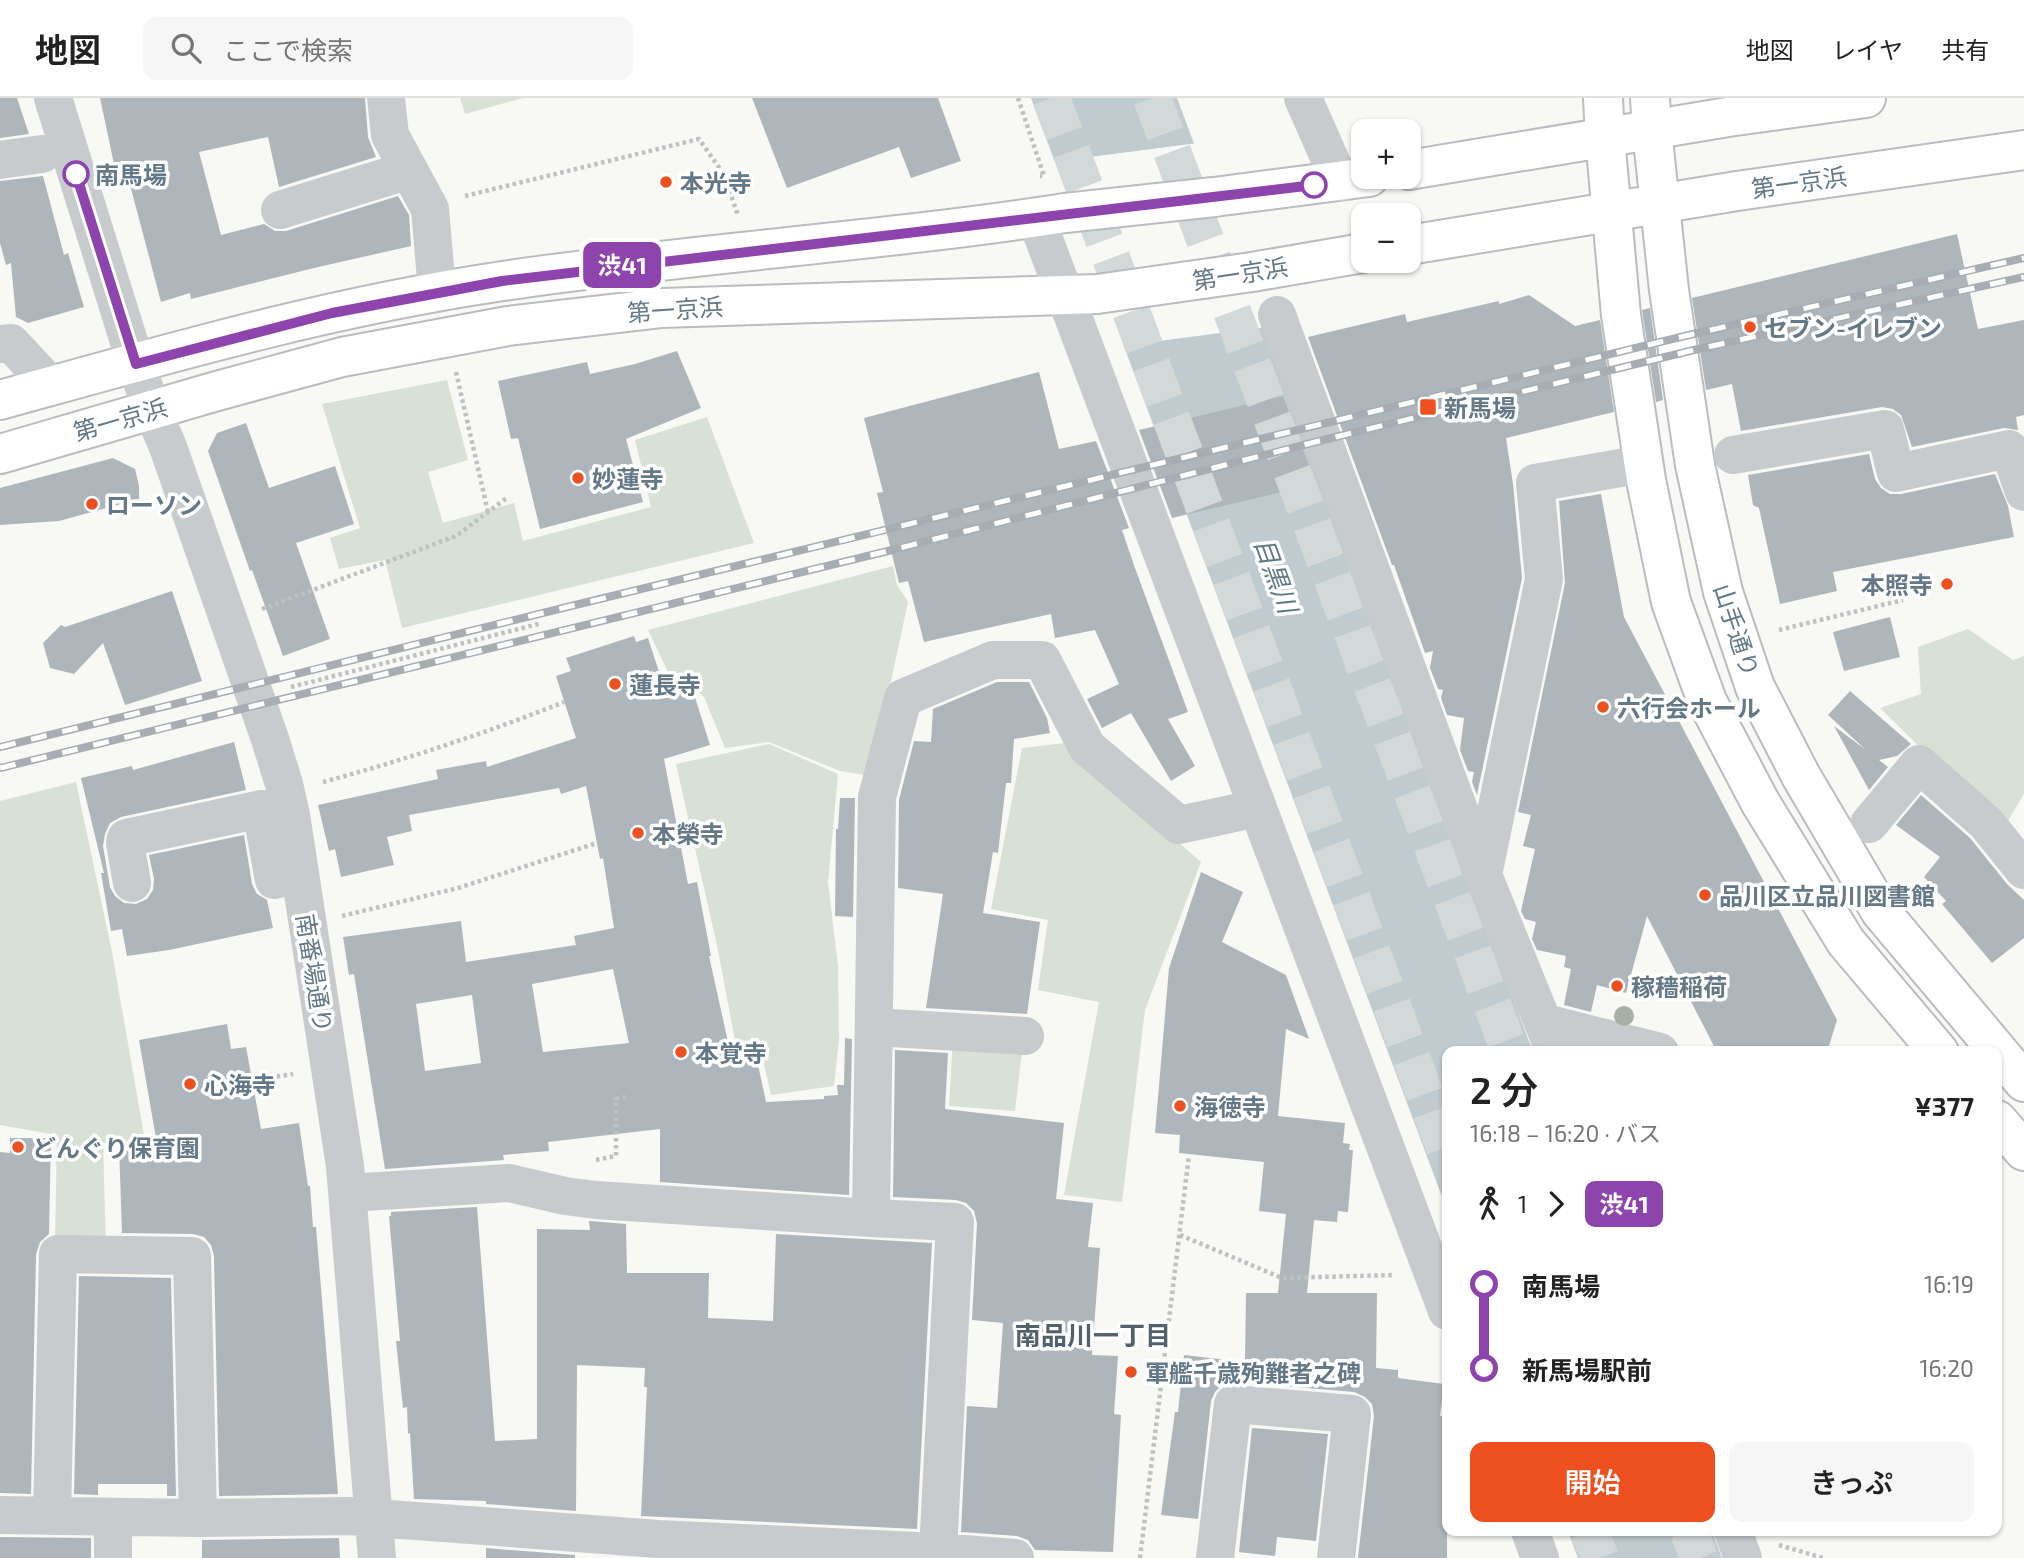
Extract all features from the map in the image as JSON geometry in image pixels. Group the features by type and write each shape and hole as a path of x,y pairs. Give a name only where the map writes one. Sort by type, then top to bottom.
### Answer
{"main road":[{"name":"山手通り","path":"1602,98 1621,314 1643,464 1671,602 1707,701 1760,802 1846,942 1934,1046"},
{"path":"1421,168 1605,138 1651,114 1866,98"},
{"name":"山手通り","path":"1651,114 1669,290 1695,465 1723,592 1755,687 1801,776 1881,912 2002,1046"},
{"name":"第一京浜","path":"1421,244 1660,204 2024,150"},
{"name":"第一京浜","path":"0,400 332,313 437,291 559,273 1351,179"},
{"name":"第一京浜","path":"0,454 342,357 560,318 662,308 747,304 1080,296 1351,255"},
{"name":"山手通り","path":"2002,1046 2018,1064"},
{"path":"2002,1126 2024,1151"}],"street":[{"name":"南番場通り","path":"53,98 136,364 173,459 281,772 291,815 348,1193 377,1558"},
{"path":"386,98 390,135 430,209 437,291"},
{"path":"1303,98 1351,174"},
{"path":"0,160 42,154"},
{"path":"280,210 409,170"},
{"path":"1051,216 1258,808 1442,1298"},
{"path":"1277,315 1483,875 1550,1037 1616,1046"},
{"path":"0,344 10,343 51,386"},
{"path":"1733,455 1885,429 1896,472 2009,449 2024,492"},
{"path":"1483,875 1544,579 1535,483 1643,464"},
{"path":"871,1218 877,797 904,698 993,660 1042,660 1087,747 1179,825 1258,808"},
{"path":"1869,824 1919,764 1986,823 2024,870"},
{"path":"132,883 126,838 261,809 274,880 300,874"},
{"path":"874,1027 1026,1036"},
{"path":"348,1193 509,1183 565,1196 596,1199 956,1222 938,1552"},
{"path":"52,1516 58,1254 192,1256 198,1518"},
{"path":"1215,1558 1233,1404 1352,1414 1336,1558"},
{"path":"0,1515 198,1518 348,1516 658,1539 1015,1558"},
{"path":"113,1517 113,1558"},
{"path":"1532,1536 1540,1558"},
{"path":"1739,1536 1758,1551"}],"path":[{"path":"1018,98 1044,176 1031,177"},
{"path":"430,209 469,195 699,139 723,173 736,203 738,216"},
{"path":"724,217 751,214"},
{"path":"456,371 488,512"},
{"path":"255,612 456,536 508,497"},
{"path":"1779,630 1903,600"},
{"path":"281,689 542,624"},
{"path":"311,785 383,766 564,702"},
{"path":"332,918 458,888 597,843"},
{"path":"256,1080 297,1074"},
{"path":"591,1161 616,1156 616,1099 629,1096"},
{"path":"1140,1558 1189,1154"},
{"path":"1180,1235 1282,1278 1398,1275"},
{"path":"1758,1551 1823,1558"}],"shaded area":[{"path":"460,98 523,98 465,114"},
{"path":"447,380 468,460 428,472 443,523 514,503 523,541 651,507 635,440 707,417 754,543 402,628 385,560 339,569 330,538 360,528 322,404"},
{"path":"893,566 897,585 908,602 872,770 865,775 840,771 769,742 725,748 704,697 694,687 669,674 648,630"},
{"path":"1968,629 2013,660 2024,656 2024,794 2003,829 1880,708 1921,694 1918,647"},
{"path":"1065,743 1201,862 1145,1010 1122,1202 1064,1195 1099,1002 1038,990 1048,920 991,909 1022,748"},
{"path":"769,744 838,774 828,882 838,966 839,1039 834,1086 771,1095 759,1042 736,1046 718,950 676,764"},
{"path":"76,782 112,952 145,1141 103,1143 106,1247 55,1248 57,1135 0,1125 0,801"},
{"path":"953,1038 1023,1043 1015,1111 949,1106"}],"water":[{"name":"目黒川","path":"1031,98 1177,98 1531,1046 1442,1046 1442,1197"},
{"path":"1570,1536 1714,1536 1722,1558 1578,1558"}],"pier":[{"path":"1198,143 1267,327 1120,346 1051,162"}],"building":[{"path":"0,98 17,98 29,134 0,138"},
{"path":"100,98 365,98 368,137 376,157 279,187 268,137 199,152 221,235 264,224 275,231 286,231 398,196 409,215 411,246 191,299 190,293 161,302 124,162 114,164"},
{"path":"752,98 938,98 961,161 911,178 899,147 787,188"},
{"path":"43,176 64,255 68,253 84,307 28,323 16,317 11,263 6,265 0,243 0,181"},
{"path":"1957,234 1978,329 2024,320 2024,415 2016,417 2018,430 2004,428 1912,447 1901,415 1893,409 1882,407 1741,431 1732,384 1706,390 1692,298"},
{"path":"1529,295 1575,326 1600,320 1614,412 1506,438 1522,578 1477,795 1472,782 1474,772 1468,771 1460,750 1464,718 1447,715 1441,698 1443,690 1438,689 1430,668 1433,651 1425,653 1308,337 1405,314 1407,322 1499,301 1499,304"},
{"path":"1650,308 1663,400 1656,402 1642,310"},
{"path":"677,351 701,408 626,439 643,502 540,529 518,438 511,439 498,381 587,362 590,374"},
{"path":"1039,372 1059,449 1096,441 1129,528 1122,530 1188,712 1168,719 1195,766 1171,781 1131,713 1102,728 1087,699 1119,684 1095,630 1055,638 1051,614 924,642 908,581 899,583 877,493 883,492 864,418"},
{"path":"1283,396 1316,484 1172,518 1139,430"},
{"path":"246,423 269,488 335,466 354,524 296,543 330,639 283,656 208,451 217,433"},
{"path":"1869,454 1875,479 1881,488 1890,494 1995,474 2008,506 2014,537 1833,572 1837,591 1780,604 1759,508 1753,505 1748,475"},
{"path":"113,458 135,469 139,499 59,521 0,525 0,488"},
{"path":"1601,494 1624,617 1837,1020 1829,1046 1714,1046 1647,916 1626,993 1597,985 1591,1012 1564,1005 1571,969 1564,967 1566,956 1537,950 1532,939 1536,922 1525,919 1521,911 1535,849 1523,846 1531,815 1518,812 1565,583 1559,501"},
{"path":"172,591 202,681 125,705 103,643 74,674 50,668 43,643 61,625 65,627"},
{"path":"1890,617 1900,657 1844,671 1833,632"},
{"path":"634,636 636,642 648,638 661,678 693,691 710,745 664,759 688,884 697,882 709,956 730,1051 754,1046 766,1102 824,1099 824,1096 838,1095 837,1085 844,1085 845,1038 852,1039 849,1195 660,1182 660,1129 548,1142 549,1151 503,1155 504,1160 385,1169 354,974 349,975 343,937 461,921 466,962 576,945 574,936 614,928 603,858 600,859 586,786 561,794 559,788 409,815 412,831 387,837 394,865 341,877 335,849 329,851 318,805 438,779 436,770 486,761 487,767 576,738 556,676 571,671 566,658","holes":["613,969 629,1043 543,1052 532,984","472,995 481,1063 425,1071 416,1004"]},
{"path":"997,682 1029,682 1047,718 1050,733 1014,739 1011,783 1006,783 998,853 993,852 983,913 1040,922 1027,1014 926,1008 943,894 898,888 899,800 914,741 931,742 933,709"},
{"path":"1850,691 1911,744 1897,756 1879,760 1888,767 1869,790 1834,726 1866,750 1828,715"},
{"path":"234,742 246,790 121,817 110,823 103,846 110,887 115,896 124,903 136,904 147,899 153,890 154,879 149,855 244,835 252,884 257,894 267,900 273,928 127,956 122,929 111,931 101,873 104,873 81,778 132,766 133,770"},
{"path":"1921,795 1970,838 2007,884 2024,900 2024,938 1992,963 1942,904 1946,901 1924,877 1940,857 1896,825"},
{"path":"840,798 855,798 853,917 835,916 836,829"},
{"path":"1201,872 1243,892 1222,942 1286,975 1309,1039 1286,1029 1278,1116 1345,1123 1343,1143 1350,1144 1349,1150 1353,1150 1348,1212 1338,1211 1337,1222 1314,1220 1307,1293 1377,1293 1376,1368 1398,1370 1398,1378 1442,1384 1442,1536 1447,1536 1447,1558 1358,1558 1374,1416 1372,1404 1354,1392 1235,1382 1223,1384 1211,1401 1198,1519 1161,1515 1175,1412 1178,1412 1184,1355 1245,1362 1246,1293 1278,1293 1286,1214 1259,1211 1264,1162 1179,1153 1180,1135 1155,1133 1169,968"},
{"path":"227,1024 231,1049 246,1047 261,1129 299,1123 310,1186 313,1227 316,1227 338,1494 219,1496 214,1256 211,1245 204,1237 193,1234 122,1233 119,1146 157,1144 139,1040"},
{"path":"895,1050 948,1053 945,1109 1064,1123 1056,1199 1093,1203 1088,1247 1100,1248 1092,1355 1118,1356 1114,1414 1121,1415 1113,1552 1035,1550 1028,1540 1017,1536 961,1532 967,1406 997,1408 1003,1323 972,1320 977,1223 974,1211 966,1203 956,1200 893,1197"},
{"path":"10,1138 51,1138 49,1234 40,1242 36,1254 31,1494 0,1493 0,1152 10,1153"},
{"path":"477,1207 495,1441 537,1439 537,1229 590,1230 589,1221 626,1224 627,1273 709,1273 708,1318 773,1321 776,1234 932,1243 917,1529 641,1516 647,1387 644,1387 645,1368 577,1365 576,1511 486,1504 486,1501 414,1499 410,1433 408,1434 407,1407 403,1408 396,1341 400,1341 389,1216 391,1212"},
{"path":"79,1276 171,1278 176,1496 167,1496 167,1484 98,1484 98,1495 74,1494"},
{"path":"1252,1428 1328,1434 1316,1541 1277,1537 1275,1556 1239,1552"},
{"path":"0,1537 91,1538 91,1558 0,1558"},
{"path":"339,1538 340,1558 202,1558 202,1540"},
{"path":"486,1548 575,1555 575,1558 486,1558"}],"tunnel":[{"path":"1051,98 1442,1140"},
{"path":"1152,98 1508,1046"},
{"path":"1591,1536 1600,1558"},
{"path":"1691,1536 1699,1558"}],"railway":[{"path":"0,747 1689,335 2024,258"},
{"path":"0,768 892,550 1323,440 1694,350 2024,277"}],"bus line":[{"name":"渋41","path":"76,174 136,364 332,313 437,291 502,281 1314,185"}],"place":[{"name":"南馬場","path":"76,174"},
{"name":"本光寺","path":"666,182"},
{"name":"セブン-イレブン","path":"1750,327"},
{"name":"新馬場","path":"1428,407"},
{"name":"妙蓮寺","path":"578,478"},
{"name":"ローソン","path":"92,504"},
{"name":"本照寺","path":"1947,584"},
{"name":"蓮長寺","path":"615,684"},
{"name":"六行会ホール","path":"1603,707"},
{"name":"本榮寺","path":"638,833"},
{"name":"品川区立品川図書館","path":"1705,895"},
{"name":"稼穡稲荷","path":"1617,986"},
{"name":"本覚寺","path":"681,1052"},
{"name":"心海寺","path":"190,1084"},
{"name":"海徳寺","path":"1180,1106"},
{"name":"どんぐり保育園","path":"18,1147"},
{"name":"軍艦千歳殉難者之碑","path":"1131,1372"}],"district":[{"name":"南品川一丁目","path":"1093,1334"}]}
